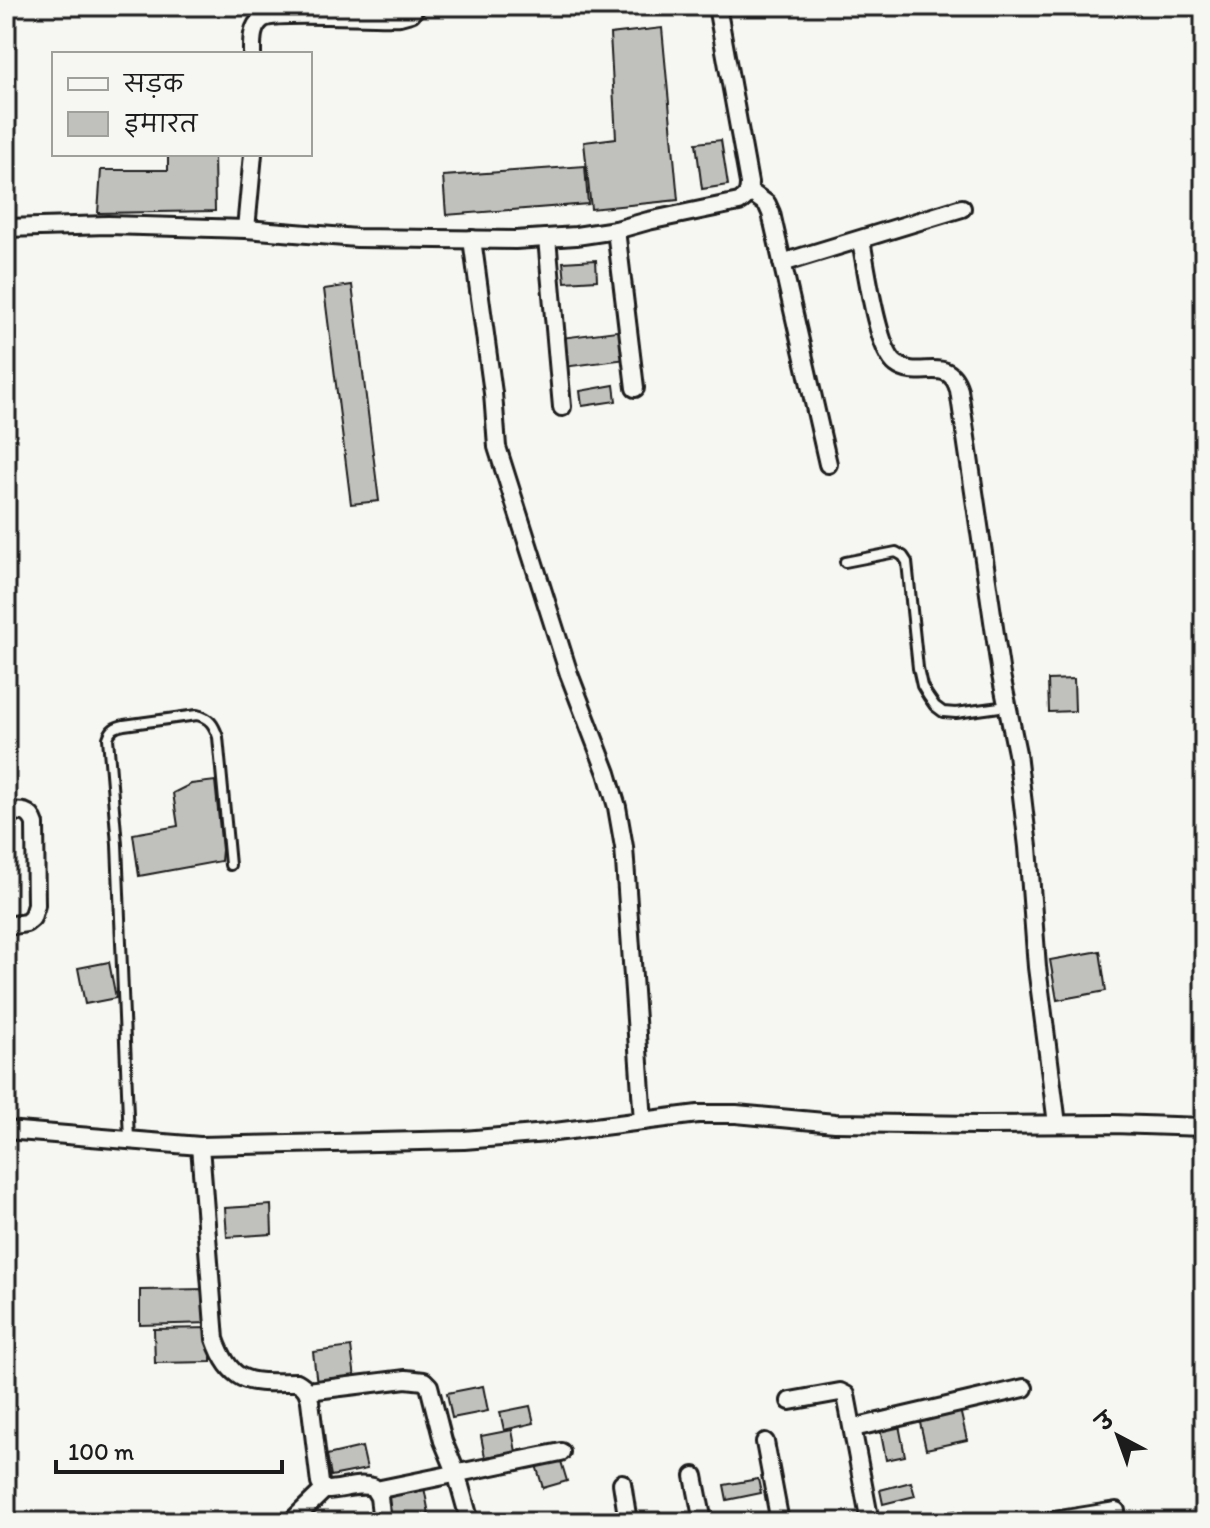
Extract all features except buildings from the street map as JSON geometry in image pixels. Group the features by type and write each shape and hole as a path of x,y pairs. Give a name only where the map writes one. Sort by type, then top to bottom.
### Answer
{"street":[{"path":"252,52 253,30 264,17 390,17 411,13 417,6"},
{"path":"6,228 108,225 246,229 357,238 547,238 616,230 739,202 746,197 749,183 717,6"},
{"path":"246,229 253,156"},
{"path":"749,191 767,204 771,213 828,464"},
{"path":"782,263 962,208"},
{"path":"616,230 635,388"},
{"path":"547,238 562,407"},
{"path":"472,239 493,393 497,447 569,674 593,733 617,807 624,847 643,1121"},
{"path":"861,240 885,350 897,365 945,370 957,381 1017,753 1037,967 1057,1124"},
{"path":"6,812 27,812 35,824 36,905 32,918 26,923 6,926"},
{"path":"6,1130 200,1146 464,1140 698,1114 736,1114 835,1123 1204,1127"},
{"path":"200,1146 215,1339 221,1357 229,1369 241,1378 253,1382 297,1382 308,1391 320,1483 324,1490"},
{"path":"308,1391 406,1379 424,1381 429,1386 443,1441 456,1472 470,1522"},
{"path":"853,1428 1024,1388"},
{"path":"790,1401 844,1393 870,1522"},
{"path":"765,1442 780,1522"},
{"path":"324,1490 367,1485 376,1490 561,1452"},
{"path":"694,1476 703,1522"},
{"path":"622,1483 628,1522"},
{"path":"291,1522 324,1490"},
{"path":"376,1490 382,1522"},
{"path":"1047,1522 1116,1511"}],"lane":[{"path":"845,562 896,552 907,562 918,668 922,686 935,706 943,712 956,713 1007,706"},
{"path":"129,1141 117,844 108,738 116,726 197,715 211,722 218,737 230,865"}]}
